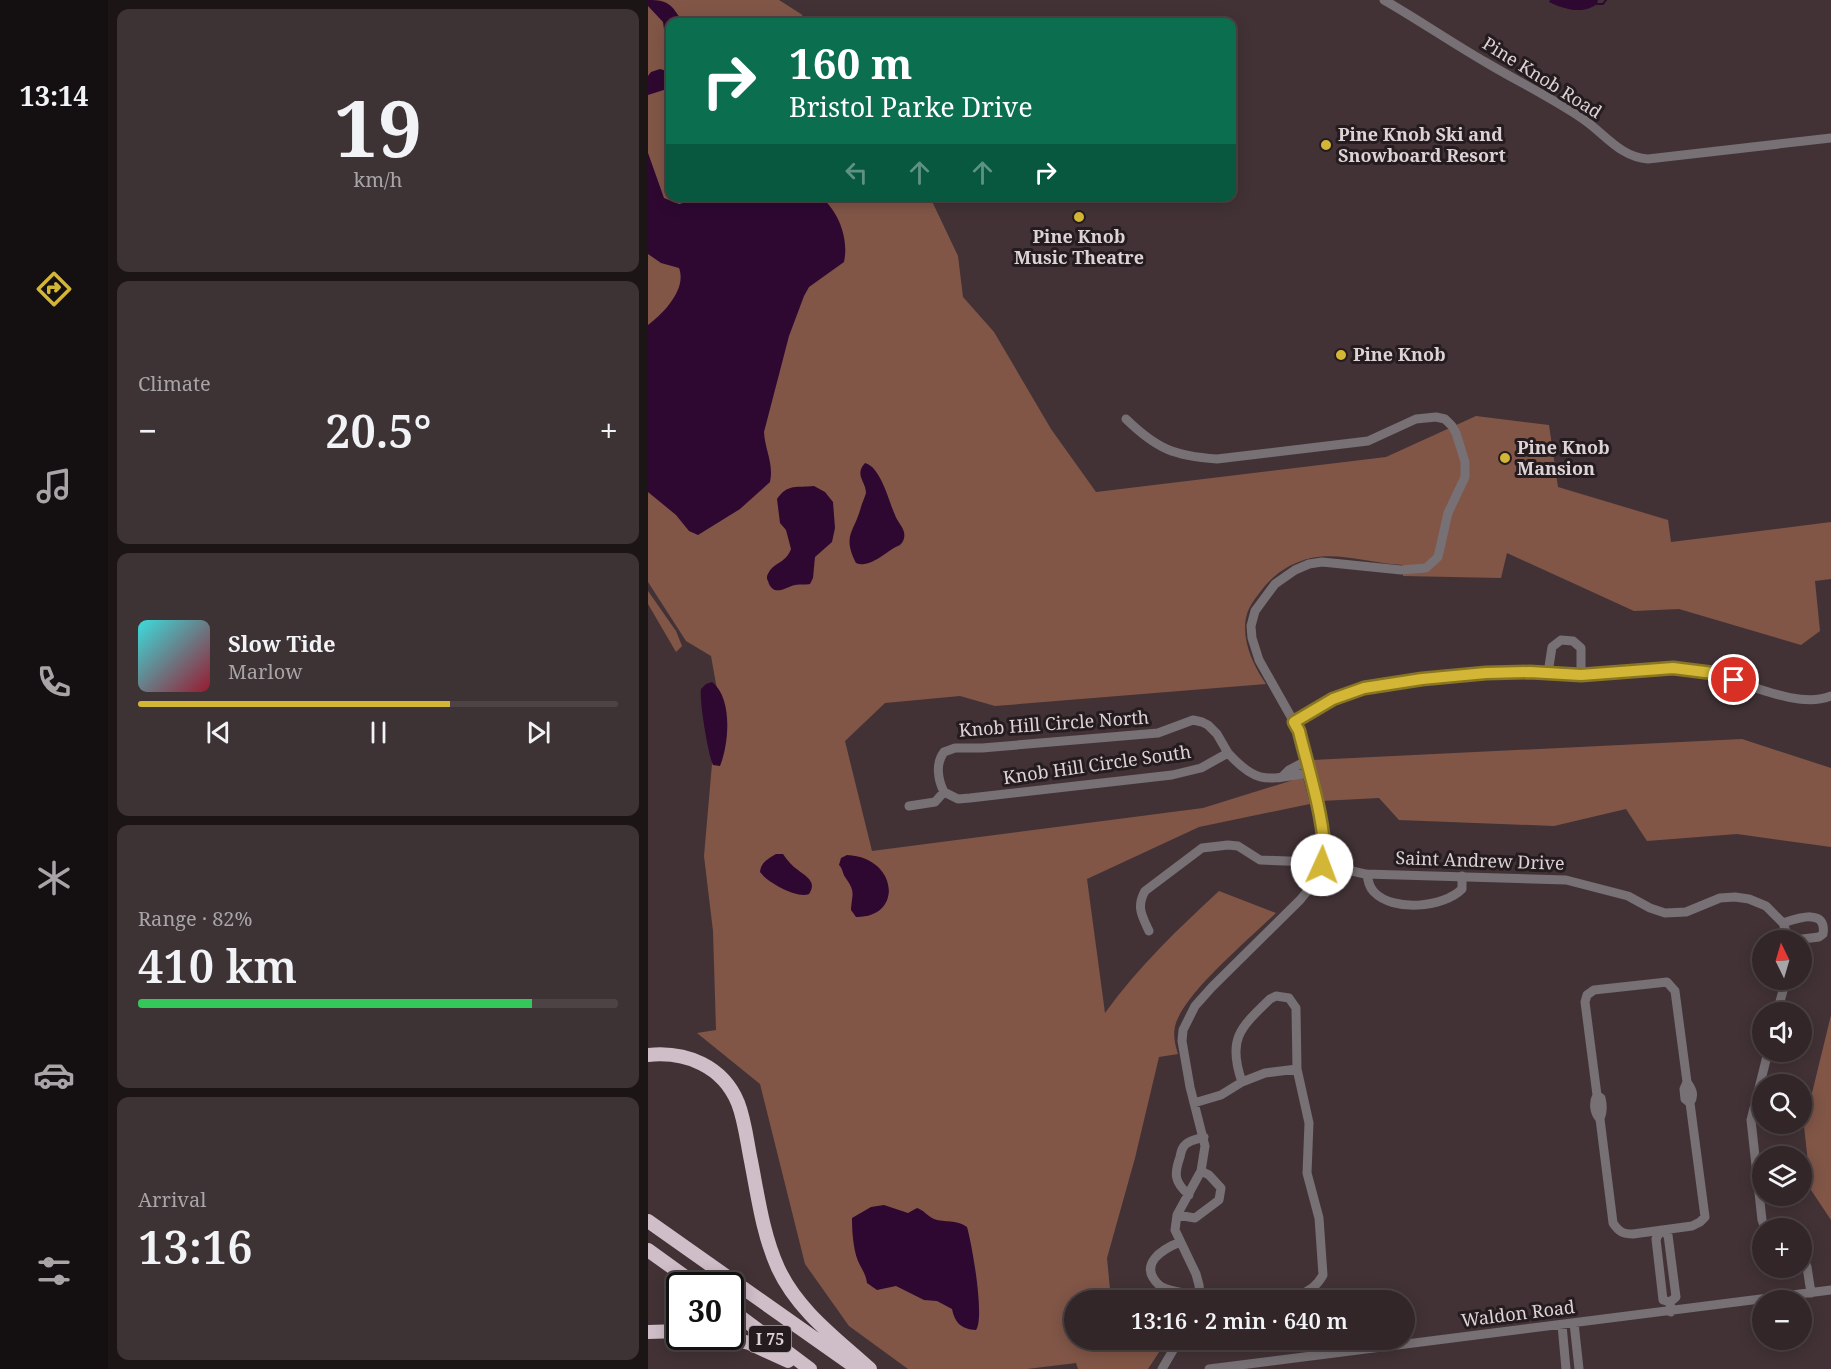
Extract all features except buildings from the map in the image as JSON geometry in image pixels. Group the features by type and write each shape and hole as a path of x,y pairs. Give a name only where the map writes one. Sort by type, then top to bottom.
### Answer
{"highway":[{"path":"648,1055 675,1054 695,1060 715,1072 729,1087 742,1117 765,1227 779,1269 788,1286 809,1314 870,1369"},
{"name":"I 75","path":"648,1221 858,1369"},
{"path":"648,1250 679,1272"},
{"name":"I 75","path":"744,1320 810,1369"},
{"path":"648,1332 666,1331"},
{"path":"744,1342 765,1349 803,1369"}],"street":[{"name":"Pine Knob Road","path":"1384,0 1486,63 1541,93 1584,120 1620,150 1637,158 1648,159 1831,138"},
{"path":"1126,419 1143,435 1171,452 1196,458 1217,459 1368,441 1416,419 1429,417 1445,419 1452,426 1465,462 1465,477 1448,513 1438,557 1432,564 1426,568 1401,570 1322,562 1309,564 1294,570 1275,584 1255,611 1251,626 1252,638 1267,675 1299,731 1324,844 1322,865 1314,883 1300,900 1212,987 1188,1017 1183,1030 1182,1041 1194,1103 1204,1137 1204,1158 1201,1171 1177,1215 1175,1230 1196,1275 1198,1290"},
{"path":"1548,673 1552,647 1560,640 1573,641 1581,648 1581,675"},
{"path":"1294,722 1333,699 1381,684 1486,673 1581,675 1673,668 1713,673 1799,699 1816,700 1831,696"},
{"name":"Knob Hill Circle North","path":"944,792 940,784 938,766 944,752 955,748 982,748 1158,733 1193,720 1208,725 1217,734 1228,753"},
{"path":"1228,753 1243,770 1253,776 1265,778 1309,774"},
{"name":"Knob Hill Circle South","path":"944,792 958,799 1172,775 1201,768 1228,753"},
{"path":"1283,776 1306,761"},
{"path":"909,806 935,802 944,792"},
{"name":"Saint Andrew Drive","path":"1149,932 1139,909 1140,899 1145,891 1202,848 1215,845 1238,846 1260,860 1298,861 1367,874 1566,880 1628,896 1650,908 1675,914 1686,912 1720,898 1749,899 1766,906 1783,923 1785,930"},
{"path":"1367,874 1372,890 1377,895 1401,903 1417,905 1441,902 1455,896 1462,890 1462,876"},
{"path":"1783,923 1813,917 1820,918 1823,921 1823,934 1812,938"},
{"path":"1661,1230 1692,1226 1705,1217 1690,1103 1693,1098 1692,1089 1687,1082 1675,991 1667,982 1594,990 1587,994 1585,1002 1597,1095 1595,1108 1600,1119 1613,1223 1617,1230 1624,1234 1661,1230 1668,1235 1676,1297 1670,1307"},
{"path":"1242,1082 1235,1042 1250,1018 1276,996 1288,998 1296,1008 1297,1069 1309,1123 1307,1173 1319,1218 1323,1275 1319,1283 1308,1290"},
{"path":"1764,1218 1751,1120 1766,1062"},
{"path":"1194,1103 1221,1095 1242,1082 1265,1073 1297,1069"},
{"path":"1189,1195 1175,1179 1175,1172 1182,1148 1193,1140 1204,1137"},
{"path":"1177,1215 1195,1218 1219,1200 1221,1188 1209,1175 1201,1171"},
{"path":"1171,1290 1159,1285 1152,1275 1152,1263 1157,1254 1180,1242"},
{"name":"Waldon Road","path":"1812,1293 1831,1290"},
{"name":"Waldon Road","path":"1209,1369 1562,1325 1670,1307 1752,1299"},
{"path":"1574,1323 1579,1369"},
{"path":"1562,1325 1566,1369"},
{"path":"1162,1369 1173,1350"}],"shaded area":[{"path":"648,0 779,0 804,18 666,18 666,201 932,201 958,256 963,297 994,332 1051,429 1096,492 1386,457 1476,416 1549,425 1558,487 1668,520 1671,542 1831,522 1831,579 1815,581 1820,631 1801,645 1679,609 1634,611 1507,553 1501,578 1403,576 1403,565 1333,556 1311,558 1291,565 1268,582 1248,610 1245,632 1249,651 1266,684 995,706 960,696 885,703 845,741 872,851 1203,808 1303,777 1310,804 1199,827 1087,879 1105,1013 1173,934 1219,891 1276,913 1208,978 1185,1006 1175,1027 1175,1045 1178,1054 1159,1057 1135,1158 1107,1258 1110,1290 1064,1290 1064,1350 1160,1350 1148,1369 1078,1369 1076,1363 1027,1369 908,1369 849,1326 805,1264 760,1084 697,1033 716,1030 713,931 704,856 718,695 711,656 686,641 648,582"},
{"path":"648,0 666,2 680,18 666,18 666,37 663,22 648,6"},
{"path":"1550,0 1598,0 1597,4 1586,9 1573,10 1560,7 1549,2"},
{"path":"660,69 666,71 666,89 648,95 648,76 651,72"},
{"path":"648,153 666,201 679,204 691,201 825,201 838,218 844,235 844,262 809,287 789,336 764,432 771,469 770,482 740,509 698,535 689,531 676,515 648,492 648,325 672,300 680,284 681,276 679,268 661,263 648,254"},
{"path":"865,463 876,471 880,478 904,536 900,545 873,561 862,564 856,563 850,540 866,493 860,475"},
{"path":"814,486 825,492 833,502 835,528 832,542 815,557 813,578 810,584 795,585 780,590 773,589 767,580 768,574 789,554 791,549 786,530 780,523 777,499 789,488"},
{"path":"648,591 676,631 682,646 676,652 648,604"},
{"path":"712,682 719,689 726,710 726,746 720,766 713,765 711,759 701,704 701,689"},
{"path":"1742,739 1831,768 1831,847 1737,834 1647,841 1626,809 1554,826 1399,820 1379,798 1321,801 1312,760"},
{"path":"776,854 783,854 810,880 812,886 809,894 797,894 783,889 760,872 763,863"},
{"path":"847,855 864,858 877,866 885,876 889,887 888,898 882,908 871,915 856,917 851,910 851,886 839,865 841,858"},
{"path":"1831,1015 1831,1220 1812,1192 1812,1146 1806,1146 1805,1134 1812,1134 1812,1093"},
{"path":"884,1205 908,1213 917,1208 934,1219 959,1223 967,1227 978,1297 979,1311 976,1330 960,1324 952,1309 937,1301 924,1300 896,1286 877,1290 867,1283 855,1251 852,1218 871,1207"}],"waterway":[{"path":"1597,4 1603,4 1606,0"}],"place":[{"name":"Pine Knob Ski and Snowboard Resort","path":"1326,145"},
{"name":"Pine Knob Music Theatre","path":"1079,217"},
{"name":"Pine Knob","path":"1341,355"},
{"name":"Pine Knob Mansion","path":"1505,458"}],"route":[{"path":"1322,865 1324,844 1322,827 1299,731 1294,722 1333,699 1381,684 1486,673 1530,672 1581,675 1673,668 1713,673 1734,680"}]}
